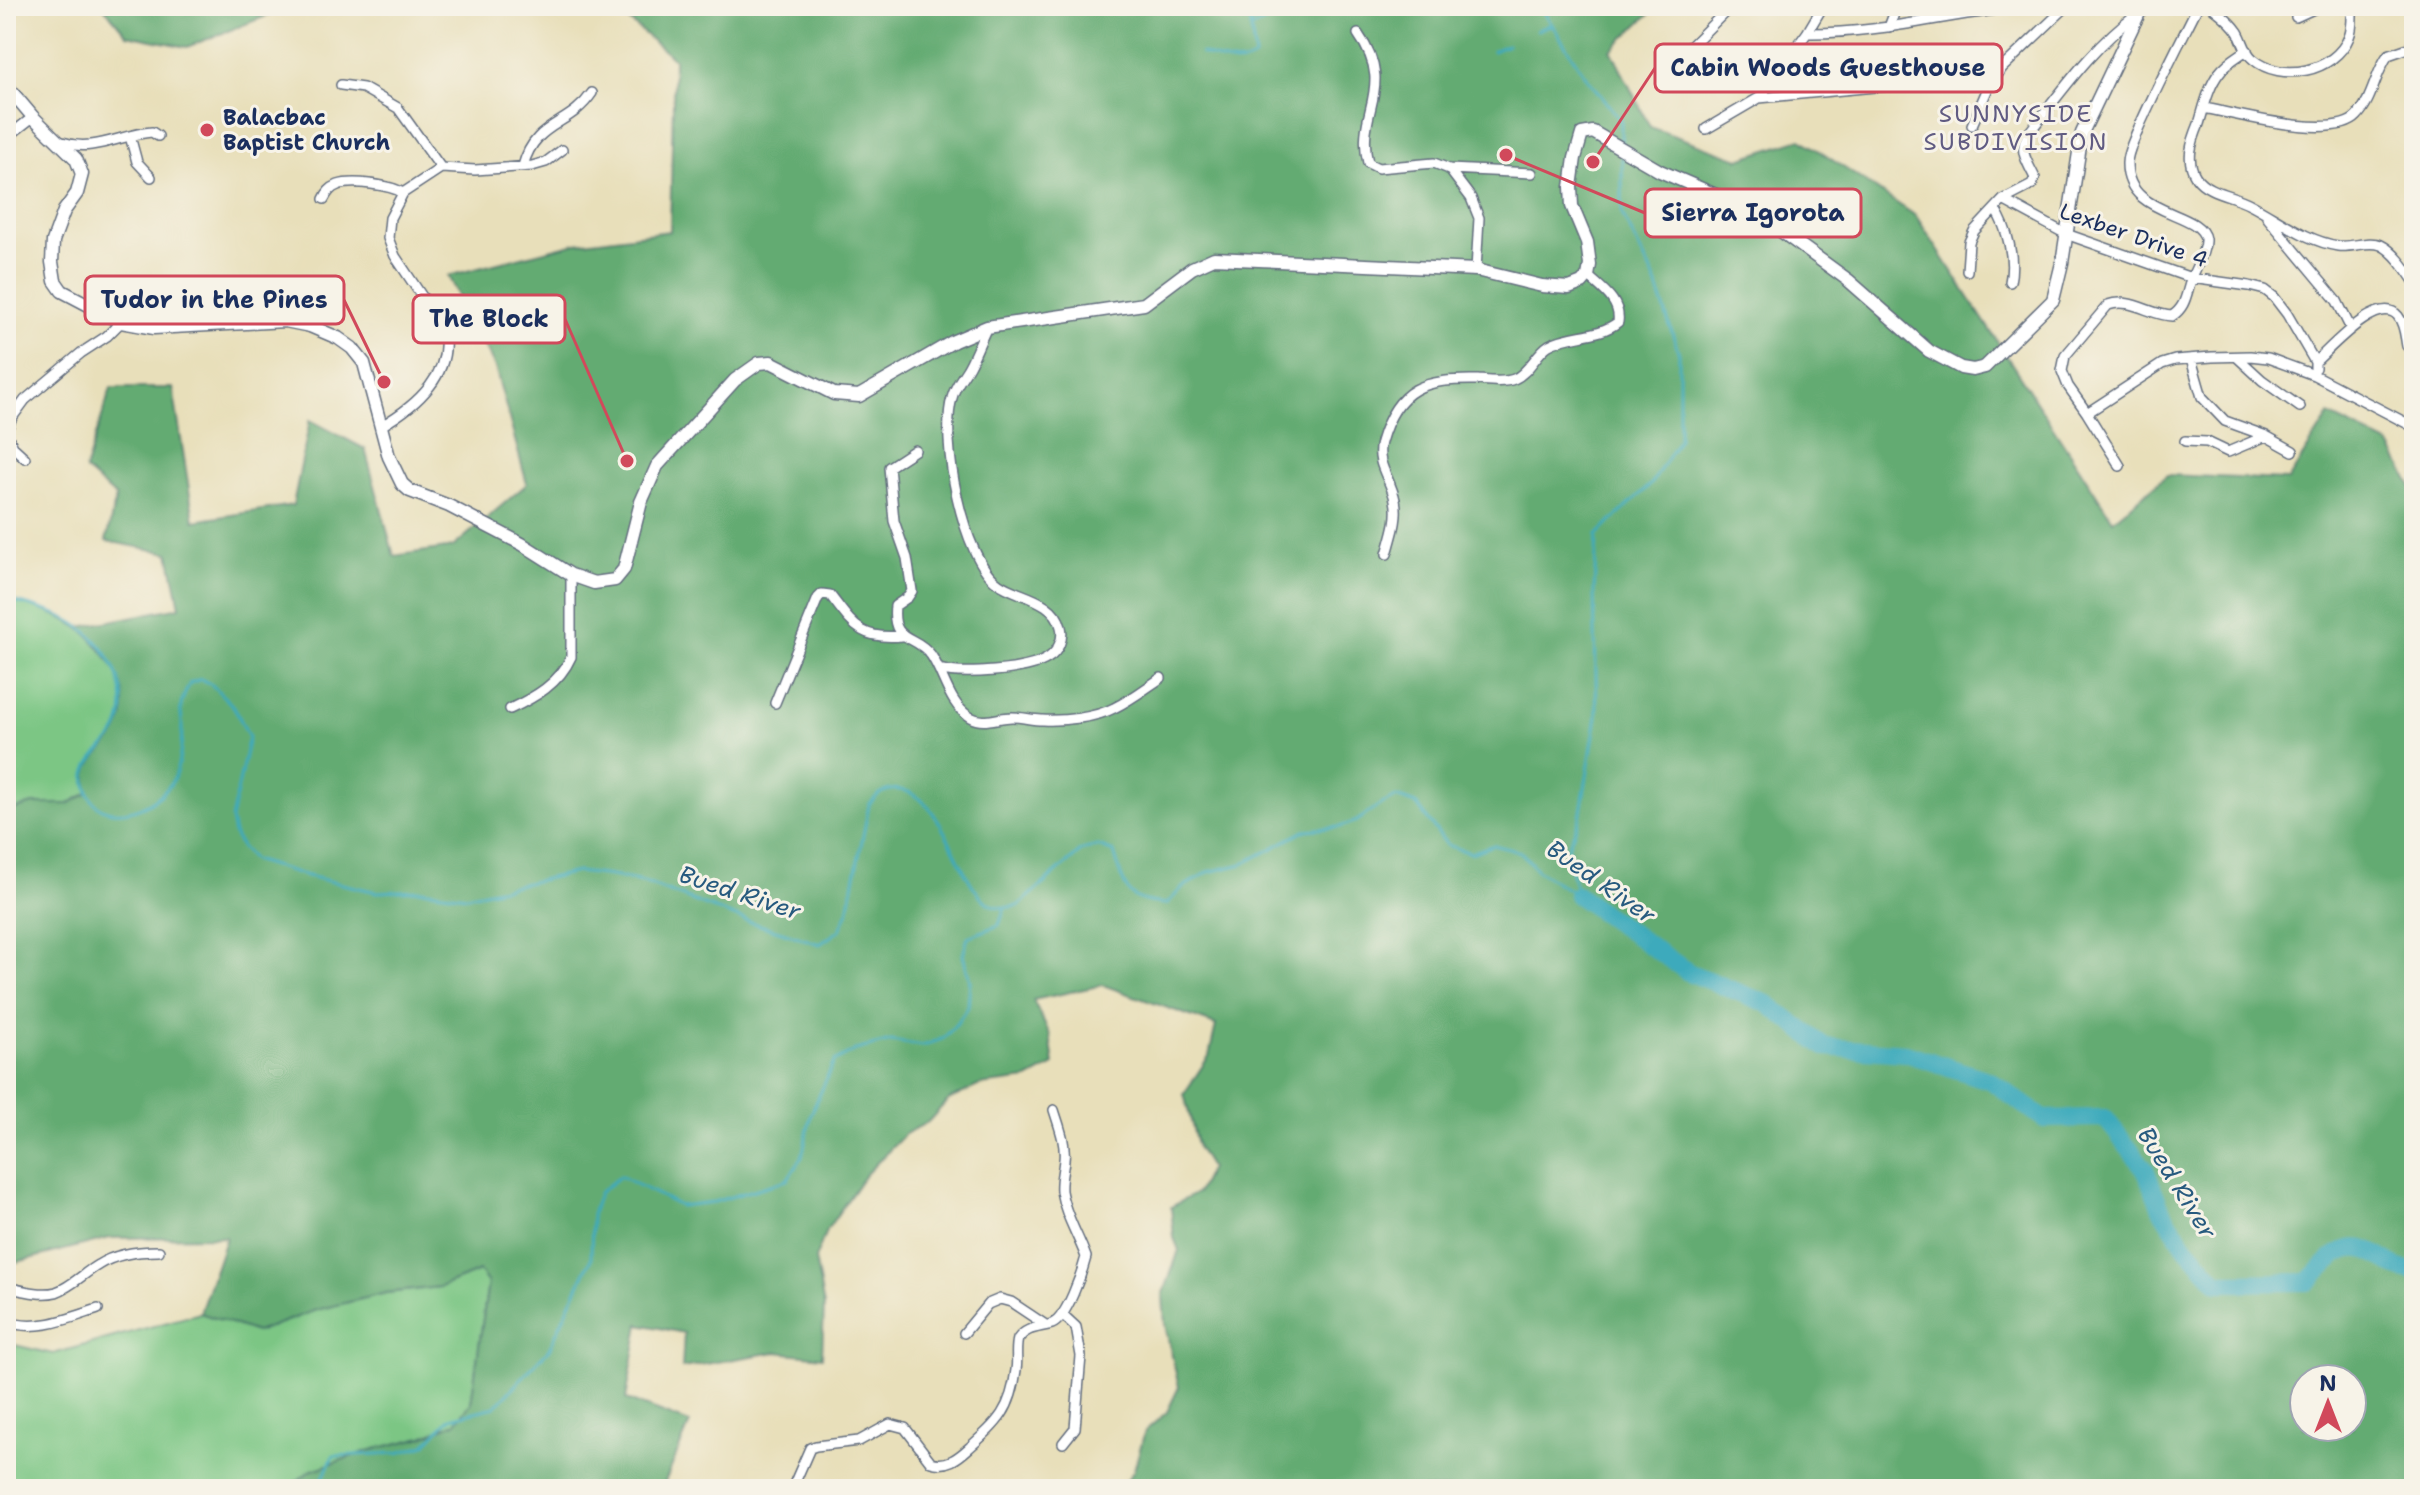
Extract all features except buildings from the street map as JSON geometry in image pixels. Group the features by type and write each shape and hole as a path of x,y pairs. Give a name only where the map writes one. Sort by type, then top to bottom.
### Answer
{"main road":[{"path":"6,85 76,159 82,174 77,193 64,211 53,241 55,281 62,291 121,322 154,328 285,321 310,326 345,343 364,363 389,457 402,484 410,491 449,506 510,538 571,575 594,583 615,580 624,569 641,502 657,466 735,380 759,363 771,362 834,394 859,396 954,341 987,327 1144,304 1192,268 1214,258 1476,270 1542,286 1569,288 1582,283 1588,276 1590,265 1587,242 1572,206 1571,187 1575,158 1582,134 1586,132 1593,132 1660,171 1741,206 1848,280 1929,351 1961,368 1973,370 1985,367 2053,300 2082,133 2144,8"}],"street":[{"path":"1679,58 1731,6"},
{"path":"1706,129 1759,98 1823,6"},
{"path":"1889,27 1897,6"},
{"path":"1807,33 1845,33 1889,27 1958,10 2030,6"},
{"path":"1972,125 1988,88 2002,68 2067,6"},
{"path":"2120,466 2068,386 2062,371 2065,356 2108,305 2125,302 2160,315 2172,316 2184,306 2205,244 2204,236 2200,228 2191,222 2156,209 2146,201 2132,184 2127,163 2142,119 2198,6"},
{"path":"2211,6 2238,31 2251,58 2273,70 2301,71 2327,63 2349,39 2352,6"},
{"path":"2296,17 2320,6"},
{"path":"2409,6 2414,15"},
{"path":"1967,271 1969,242 1974,231 2003,200 2034,182 2022,150 2028,134 2084,63 2116,30 2144,8"},
{"path":"1358,34 1369,49 1376,71 1375,94 1366,134 1368,163 1378,168 1434,163 1449,169 1532,173"},
{"path":"2204,108 2315,128 2336,127 2359,113 2388,55 2414,46"},
{"path":"2247,50 2226,65 2215,78 2190,147 2198,180 2248,202 2291,228 2336,245 2382,246 2394,255 2414,281"},
{"path":"1759,98 1896,85 1957,72 2002,68"},
{"path":"341,85 363,88 398,108 441,168"},
{"path":"523,166 538,136 585,104 592,93"},
{"path":"6,103 19,99"},
{"path":"6,138 33,117"},
{"path":"55,140 91,147 148,132 158,136"},
{"path":"130,136 137,162 151,177"},
{"path":"381,426 402,414 425,393 437,377 446,353 443,328 395,256 388,238 390,218 403,193 441,168 475,170 523,166 546,162 562,150"},
{"path":"1449,169 1471,198 1479,218 1476,270"},
{"path":"324,199 332,188 346,184 390,186 403,193"},
{"name":"Lexber Drive 4","path":"2003,200 2066,234 2191,278 2265,290 2287,314 2315,362"},
{"path":"1995,209 2013,260 2010,282"},
{"path":"2263,211 2337,301 2351,329"},
{"path":"1387,554 1397,510 1379,448 1397,407 1405,396 1427,383 1517,378 1545,347 1609,329 1618,322 1619,313 1615,303 1588,276"},
{"path":"2314,375 2315,362 2370,314 2383,309 2390,310 2400,319 2407,346 2414,352"},
{"path":"25,458 13,447 6,433 17,409 121,322"},
{"path":"939,669 956,673 1032,664 1054,653 1061,641 1062,628 1048,607 999,584 987,573 978,558 955,489 949,447 951,401 987,327"},
{"path":"2087,413 2162,364 2175,360 2250,356 2268,358 2314,375 2414,427"},
{"path":"2237,357 2262,380 2300,407"},
{"path":"2191,359 2202,397 2225,421 2266,436 2293,451"},
{"path":"2185,441 2207,442 2228,452 2266,436"},
{"path":"915,450 889,467 894,521 907,558 912,591 895,606 895,620 902,636 923,647 965,713 979,721 1009,717 1038,721 1092,715 1112,710 1161,678"},
{"path":"510,709 554,683 571,657 571,575"},
{"path":"775,703 822,594 830,595 856,628 876,636 902,636"},
{"path":"792,1489 810,1448 816,1446 859,1441 890,1424 905,1428 925,1457 931,1462 943,1464 960,1456 1000,1420 1010,1398 1018,1339 1044,1324 1054,1323 1062,1314 1078,1282 1086,1256 1061,1190 1063,1141 1054,1110"},
{"path":"6,1287 55,1292 100,1263 159,1251"},
{"path":"964,1333 988,1304 1000,1299 1011,1302 1044,1324"},
{"path":"6,1321 42,1325 98,1309"},
{"path":"1062,1314 1076,1327 1081,1356 1075,1428 1063,1443"}],"green space":[{"path":"103,6 292,6 187,47 127,35"},
{"path":"612,6 1658,6 1611,50 1650,127 1739,159 1801,139 1916,216 2113,520 2167,475 2288,480 2329,415 2390,445 2414,490 2414,1489 1120,1489 1134,1470 1145,1431 1167,1412 1179,1387 1165,1325 1163,1296 1179,1250 1174,1238 1171,1207 1198,1192 1210,1168 1198,1148 1184,1094 1209,1056 1216,1025 1103,985 1033,1000 1050,1035 1054,1065 1028,1079 980,1085 948,1100 928,1122 905,1134 865,1175 826,1231 815,1259 824,1306 822,1357 776,1352 682,1368 684,1333 639,1324 626,1399 690,1423 662,1489 287,1489 310,1471 368,1451 423,1437 455,1423 471,1403 488,1283 479,1271 440,1287 386,1293 316,1310 256,1332 200,1313 226,1237 110,1238 6,1265 6,812 33,804 68,804 88,793 87,772 118,730 124,701 116,673 100,648 80,627 180,607 169,553 106,541 116,497 85,470 111,388 173,388 194,521 293,505 310,420 365,449 394,556 453,547 527,484 495,367 448,276 576,243 670,231 674,59"},
{"path":"6,599 55,615 84,632 97,643 116,673 123,707 118,727 85,781 88,793 68,804 33,804 6,812"},
{"path":"479,1271 488,1283 471,1403 455,1423 423,1437 368,1451 310,1471 287,1489 6,1489 6,1343 53,1354 200,1313 257,1332 316,1310 386,1293 440,1287"}],"waterway":[{"path":"1231,6 1251,17 1251,29"},
{"path":"1201,53 1229,62 1249,60 1255,56 1251,29 1280,13 1286,6"},
{"path":"1540,6 1584,74 1621,121 1621,143"},
{"path":"1537,30 1552,24"},
{"path":"1493,51 1507,45"},
{"path":"1577,895 1568,846 1580,818 1597,716 1594,591 1597,535 1652,483 1679,439 1679,354 1655,280 1622,214 1622,155"},
{"name":"Bued River","path":"6,599 54,613 80,627 101,647 116,672 123,700 118,728 92,761 86,775 91,799 101,808 113,812 142,807 166,789 174,778 180,758 182,700 190,683 201,679 212,685 234,707 249,737 231,819 241,847 253,860 377,892 421,890 466,896 577,872 612,876 643,882 747,921 820,944 840,930 848,911 869,805 883,792 901,790 916,796 929,807 977,892 988,903 999,907 1018,906 1082,850 1098,846 1114,852 1128,891 1142,900 1167,904 1182,888 1208,872 1243,864 1306,830 1340,827 1357,821 1396,797 1416,804 1447,845 1471,853 1494,845 1521,852 1537,870 1577,895"},
{"name":"Bued River","path":"1577,895 1688,972 1768,1004 1825,1047 1906,1053 1991,1081 2044,1119 2105,1118 2145,1169 2162,1211 2186,1247 2218,1283 2308,1282 2339,1253 2357,1248 2368,1250 2399,1268 2414,1271"},
{"path":"318,1489 333,1456 398,1453 425,1445 450,1418 495,1407 549,1349 591,1259 592,1214 599,1193 620,1176 680,1206 714,1202 787,1180 802,1157 811,1114 834,1062 856,1050 891,1041 923,1046 944,1038 968,1007 970,981 963,955 968,937 999,925 1005,908"}],"place":[{"name":"Balacbac Baptist Church","path":"207,130"},
{"name":"Sierra Igorota","path":"1506,155"},
{"name":"Cabin Woods Guesthouse","path":"1593,162"},
{"name":"Tudor in the Pines","path":"384,382"},
{"name":"The Block","path":"627,461"}],"district":[{"name":"SUNNYSIDE SUBDIVISION","path":"2016,128"}]}
